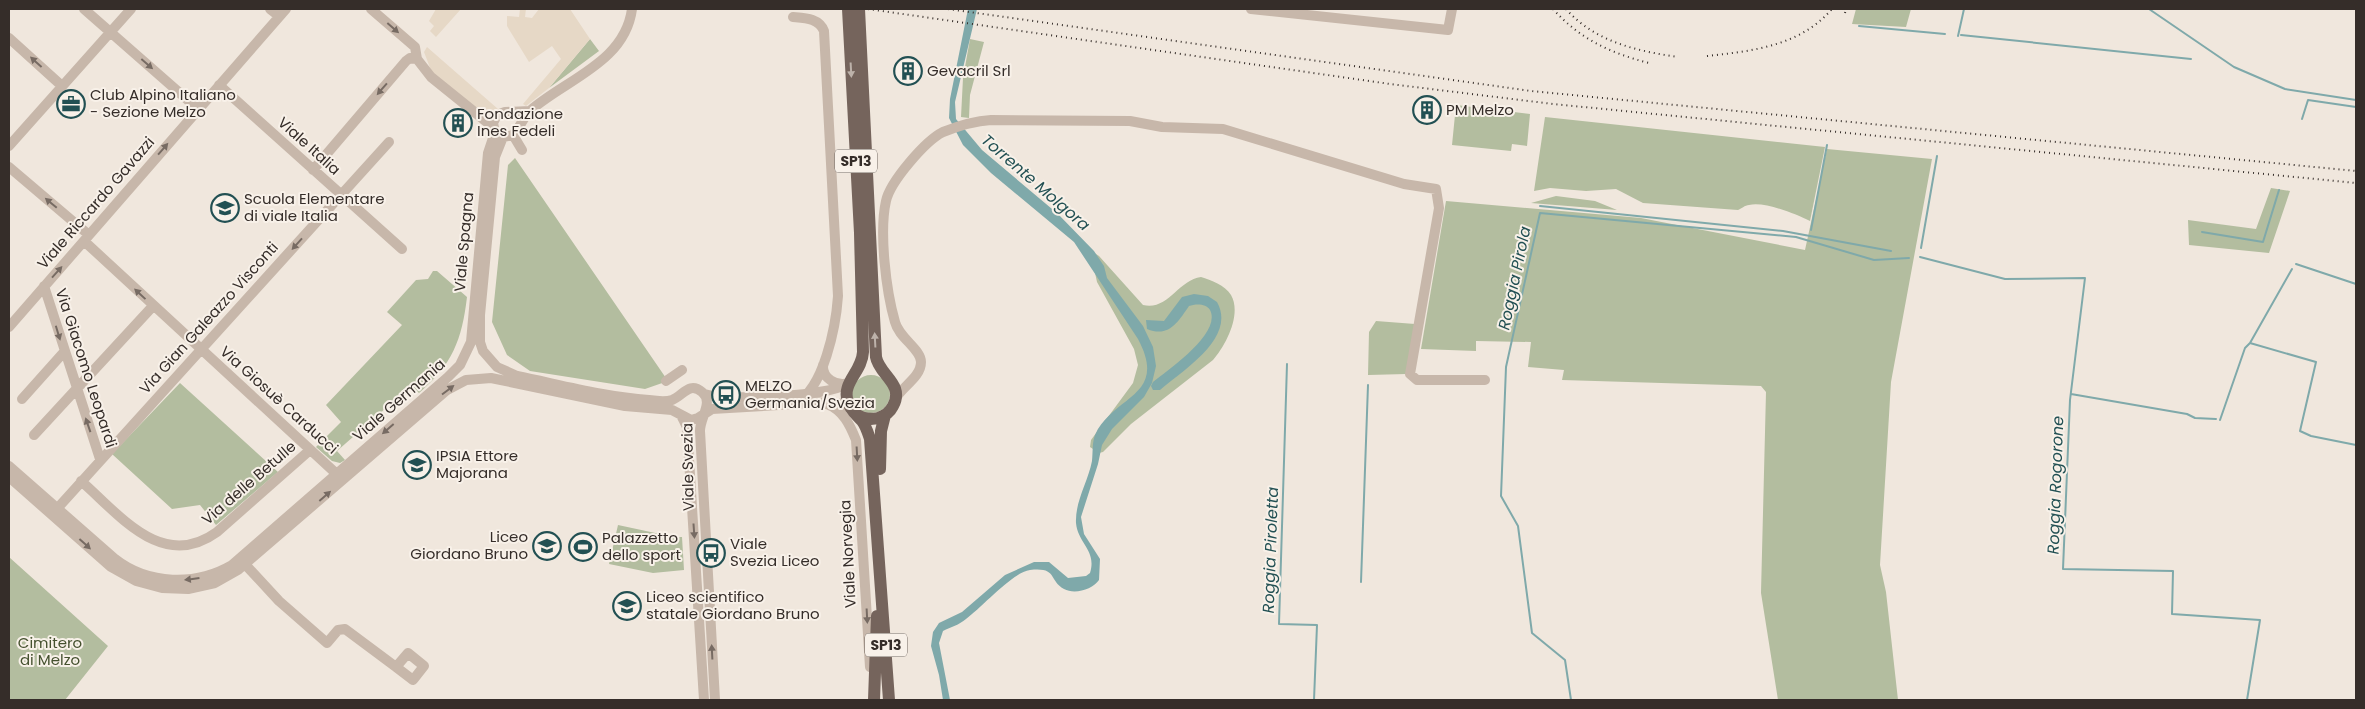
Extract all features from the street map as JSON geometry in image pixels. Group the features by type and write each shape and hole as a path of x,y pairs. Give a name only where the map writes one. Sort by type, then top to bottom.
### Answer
{"main road":[{"name":"SP13","path":"859,9 852,18 863,352 861,366 852,379 846,396 849,411 865,424 870,439 890,700"},
{"name":"SP13","path":"852,18 876,356 880,368 895,386 896,398 892,408 885,415 882,422 880,456 882,590"},
{"path":"852,379 870,369 887,375"},
{"path":"849,411 870,419 885,415"},
{"path":"873,700 877,613 882,590"}],"street":[{"path":"84,9 198,109"},
{"path":"9,146 131,9"},
{"path":"270,9 283,13"},
{"path":"371,9 415,47 417,59 431,77 476,113 504,132 522,150"},
{"path":"504,132 612,51 626,32 632,9"},
{"path":"1251,9 1448,30 1452,9"},
{"name":"Viale Riccardo Gavazzi","path":"9,327 283,13"},
{"path":"793,16 813,19 821,25 824,31 838,296 835,326 823,363 809,394 794,404"},
{"path":"9,38 62,86"},
{"path":"313,170 406,61 410,58 417,59"},
{"name":"Viale Italia","path":"219,85 402,249"},
{"path":"476,113 497,115 509,112 530,111"},
{"path":"504,132 517,119 509,112"},
{"path":"497,115 504,132"},
{"path":"896,398 918,373 921,360 918,353 900,335 894,319 885,255 884,225 886,200 898,178 922,150 944,132 968,124 991,120 1130,121 1162,127 1223,129 1404,184 1436,189 1439,208 1410,374 1418,380 1485,380"},
{"name":"Viale Spagna","path":"487,357 480,342 480,318 495,158 504,132"},
{"name":"Viale Spagna","path":"464,358 471,342 488,153 504,132"},
{"name":"Via Gian Galeazzo Visconti","path":"55,512 100,459 202,350 389,142"},
{"name":"Via Giosuè Carducci","path":"9,167 86,238 153,306 340,477"},
{"name":"Via Giacomo Leopardi","path":"44,286 76,390 100,459"},
{"path":"34,435 153,306"},
{"path":"487,357 490,371 477,379 463,372 464,358 475,351 487,357 499,369 510,375 611,395 667,401 692,388 704,394 722,398 809,394 836,390 852,379"},
{"path":"22,399 64,352"},
{"name":"Viale Germania","path":"340,477 448,377 464,358"},
{"path":"823,363 823,371 829,380 839,384 852,379"},
{"path":"666,381 682,370"},
{"path":"887,375 901,380 912,379"},
{"path":"787,395 800,391 816,378"},
{"name":"Viale Germania","path":"9,466 116,570 136,581 155,587 179,590 208,585 226,578 340,477 446,390 460,382 477,379 496,379 516,385 630,407 672,410 680,415"},
{"path":"680,394 676,405 680,415 692,420 712,408 822,402 844,404 849,411"},
{"path":"704,394 707,405 704,414"},
{"name":"Viale Norvegia","path":"849,411 848,423 856,442 873,700"},
{"name":"Viale Svezia","path":"704,414 700,420 701,450 715,700"},
{"name":"Viale Svezia","path":"680,415 687,427 704,700"},
{"name":"Via delle Betulle","path":"81,481 143,535 164,544 183,545 204,540 217,532 310,450"},
{"name":"Viale Germania","path":"9,477 55,512"},
{"path":"242,562 284,606 327,643 342,628 348,630 396,667"}],"green space":[{"path":"1856,9 1911,9 1906,27 1852,24"},
{"path":"590,39 599,51 549,88"},
{"path":"970,39 984,42 970,95 969,118 961,117 963,78"},
{"path":"1456,105 1530,114 1527,146 1512,144 1511,151 1452,145"},
{"path":"1545,117 1825,147 1810,221 1771,206 1755,204 1738,210 1643,203 1616,189 1586,191 1550,188 1534,191"},
{"path":"1827,149 1932,159 1891,382 1880,565 1886,592 1898,700 1778,700 1761,593 1766,392 1761,386 1562,380 1564,370 1528,367 1531,342 1476,341 1476,351 1421,349 1446,201 1641,218 1805,250"},
{"path":"515,158 668,381 645,389 530,371 507,355 492,322 508,165"},
{"path":"2271,188 2290,191 2269,253 2189,245 2188,220 2256,229"},
{"path":"1556,196 1595,201 1617,210 1531,203"},
{"path":"1090,250 1099,256 1143,305 1152,306 1159,304 1186,283 1201,277 1218,283 1228,291 1234,303 1235,311 1234,320 1227,338 1213,360 1131,424 1103,452 1099,453 1090,447 1091,440 1133,383 1138,365 1134,349 1097,282"},
{"path":"433,271 437,271 467,297 462,326 454,351 440,372 419,393 411,386 337,451 345,460 340,463 332,461 316,447 341,422 326,405 402,325 387,312 416,280 428,279"},
{"path":"1376,321 1415,324 1406,374 1368,375 1369,332"},
{"path":"871,375 885,380 890,394 885,408 871,413 857,408 852,394 857,380"},
{"path":"180,383 278,472 216,525 200,505 172,509 112,454"},
{"path":"618,525 682,537 684,570 653,573 609,564"},
{"name":"Cimitero di Melzo","path":"9,557 108,646 65,700 9,700"}],"shaded area":[{"path":"436,9 461,9 436,37 430,31 434,26 429,21"},
{"path":"520,9 526,9 525,17 532,18 539,9 570,9 590,39 549,88 526,106 523,104 561,59 552,46 529,62 507,26 507,16 519,17"},
{"path":"427,47 498,109 487,112 474,107 432,73 424,52"}],"water":[{"name":"Torrente Molgora","path":"968,9 977,9 955,102 956,119 982,150 1058,214 1094,251 1104,266 1107,278 1143,326 1153,347 1156,366 1152,383 1144,397 1112,429 1102,445 1081,517 1084,534 1100,559 1099,580 1088,588 1068,591 1059,585 1052,575 1045,570 1023,572 1006,583 973,614 943,631 939,643 950,700 943,700 939,675 931,646 933,632 939,623 962,612 1005,575 1034,562 1049,562 1068,578 1086,576 1090,573 1091,558 1077,530 1076,515 1092,461 1094,438 1103,422 1135,394 1143,384 1147,373 1146,358 1138,339 1074,242 991,173 963,145 949,118 950,99"},
{"path":"1194,294 1208,296 1217,302 1221,315 1220,328 1205,352 1160,390 1153,390 1151,386 1153,382 1192,350 1201,340 1212,319 1208,308 1203,305 1197,305 1189,306 1177,323 1167,330 1155,331 1147,329 1146,320 1164,321 1182,297"}],"waterway":[{"name":"Roggia Rogorone","path":"1958,36 1964,9"},
{"path":"2149,9 2234,67 2285,89 2356,100"},
{"path":"1859,26 1945,34"},
{"path":"1961,35 2191,59"},
{"path":"2302,119 2308,100 2356,107"},
{"path":"1811,230 1827,145"},
{"name":"Roggia Rogorone","path":"1921,248 1937,156"},
{"path":"2202,232 2263,242 2279,190"},
{"path":"1540,206 1783,231 1891,251"},
{"name":"Roggia Pirola","path":"1571,700 1565,660 1532,633 1518,526 1501,496 1506,367 1540,213 1796,237 1874,260 1909,258"},
{"name":"Roggia Rogorone","path":"1920,257 2005,279 2085,278 2070,400 2063,569 2173,571 2172,614 2260,620 2247,700"},
{"path":"2296,264 2356,284"},
{"path":"2220,420 2245,348 2250,343 2292,269"},
{"path":"2250,343 2316,362 2300,431 2311,436 2356,445"},
{"name":"Roggia Piroletta","path":"1287,364 1279,624 1317,625 1314,700"},
{"path":"1361,582 1368,385"},
{"path":"2071,394 2187,414 2195,418 2216,419"}],"railway":[{"path":"868,9 1390,84 1553,104 2356,183"},
{"path":"948,9 1531,91 2356,171"},
{"path":"1553,9 1574,29 1596,44 1621,55 1649,63"},
{"path":"1566,9 1590,30 1603,37 1632,48 1678,57"},
{"path":"1707,56 1758,49 1791,39 1819,21 1832,9"},
{"path":"1845,13 1846,9"}],"place":[{"name":"Gevacril Srl","path":"908,71"},
{"name":"Club Alpino Italiano - Sezione Melzo","path":"71,104"},
{"name":"PM Melzo","path":"1427,110"},
{"name":"Fondazione Ines Fedeli","path":"458,123"},
{"name":"Scuola Elementare di viale Italia","path":"225,208"},
{"name":"MELZO Germania/Svezia","path":"726,395"},
{"name":"IPSIA Ettore Majorana","path":"417,465"},
{"name":"Liceo Giordano Bruno","path":"547,546"},
{"name":"Palazzetto dello sport","path":"583,547"},
{"name":"Viale Svezia Liceo","path":"711,553"},
{"name":"Liceo scientifico statale Giordano Bruno","path":"627,606"}]}
